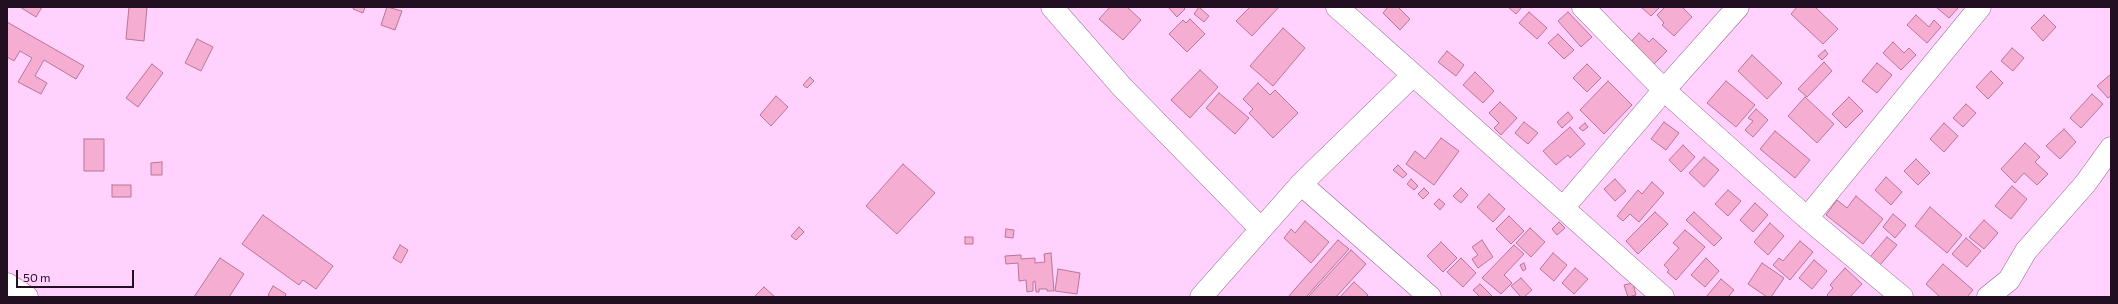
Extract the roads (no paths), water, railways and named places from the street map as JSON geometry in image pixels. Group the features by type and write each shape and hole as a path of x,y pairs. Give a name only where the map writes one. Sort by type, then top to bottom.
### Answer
{"street":[{"path":"1052,7 1122,87 1261,229"},
{"path":"1337,7 1663,297"},
{"path":"1583,7 1664,90 1807,218 1902,297"},
{"path":"1563,208 1664,90 1738,7"},
{"path":"1807,218 1980,7"},
{"path":"1201,297 1301,184 1413,75"},
{"path":"1988,297 2009,280 2026,251 2085,184 2111,148"},
{"path":"1301,184 1430,297"},
{"path":"7,284 27,297"}]}
